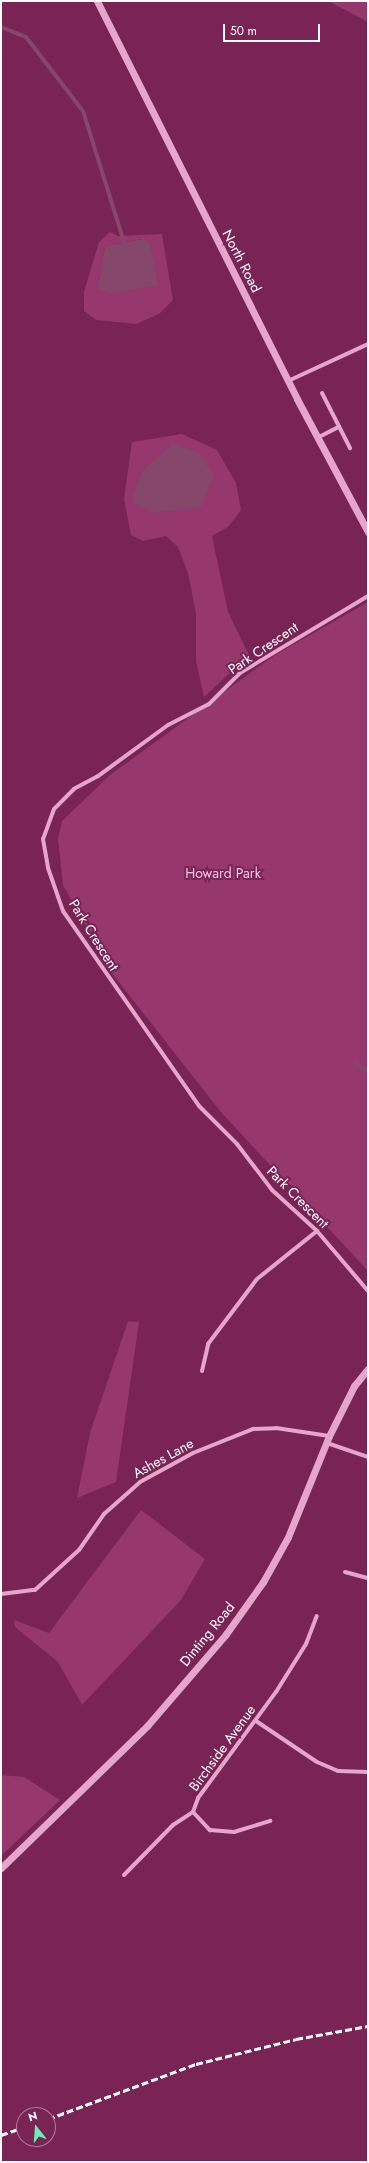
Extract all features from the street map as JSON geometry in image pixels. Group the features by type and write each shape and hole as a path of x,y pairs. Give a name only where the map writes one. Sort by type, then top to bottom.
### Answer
{"street":[{"name":"North Road","path":"97,1 287,382 368,532"},
{"path":"287,382 368,344"},
{"path":"322,393 350,448"},
{"path":"318,438 339,427"},
{"name":"Park Crescent","path":"368,596 240,673 209,704 168,725 98,776 74,789 54,809 43,839 48,868 63,911 98,964 199,1106 237,1144 272,1190 317,1231 368,1291"},
{"path":"202,1371 208,1344 257,1279 317,1231"},
{"name":"Dinting Road","path":"1,1868 147,1726 226,1634 264,1582 288,1537 328,1440 354,1386 368,1369"},
{"name":"Ashes Lane","path":"1,1594 35,1590 79,1550 104,1514 140,1482 193,1453 253,1429 276,1428 328,1440 368,1457"},
{"path":"345,1572 368,1578"},
{"name":"Birchside Avenue","path":"124,1875 168,1830 193,1812 198,1798 256,1720 306,1644 317,1616"},
{"path":"256,1720 317,1762 338,1771 368,1772"},
{"path":"193,1812 210,1830 234,1832 270,1821"}],"green space":[{"path":"328,1 368,1 368,22"},
{"path":"110,232 118,236 162,234 173,300 159,314 136,324 96,320 84,311 84,292 99,242","holes":["143,239 98,288 105,246"]},
{"path":"182,434 217,450 236,483 241,510 228,527 212,536 228,612 249,655 204,697 196,661 196,613 188,573 178,547 166,536 143,541 131,535 124,499 132,442"},
{"name":"Howard Park","path":"368,602 368,1271 220,1111 111,972 63,885 58,838 62,821 110,775 275,655"},
{"path":"128,1321 139,1322 116,1482 77,1498 90,1433"},
{"path":"141,1510 205,1559 181,1600 82,1705 58,1662 15,1627 14,1620 49,1633"},
{"path":"1,1775 24,1777 60,1800 1,1856"}],"shaded area":[{"path":"143,239 150,244 158,285 111,294 98,288 105,246"},
{"path":"173,443 199,452 214,476 201,507 153,513 131,502 142,471"}],"waterway":[{"path":"1,27 26,37 83,111 124,242"},
{"path":"356,1064 368,1072"}],"railway":[{"path":"56,2116 196,2064 296,2039 368,2026"},
{"path":"1,2135 16,2130"}]}
